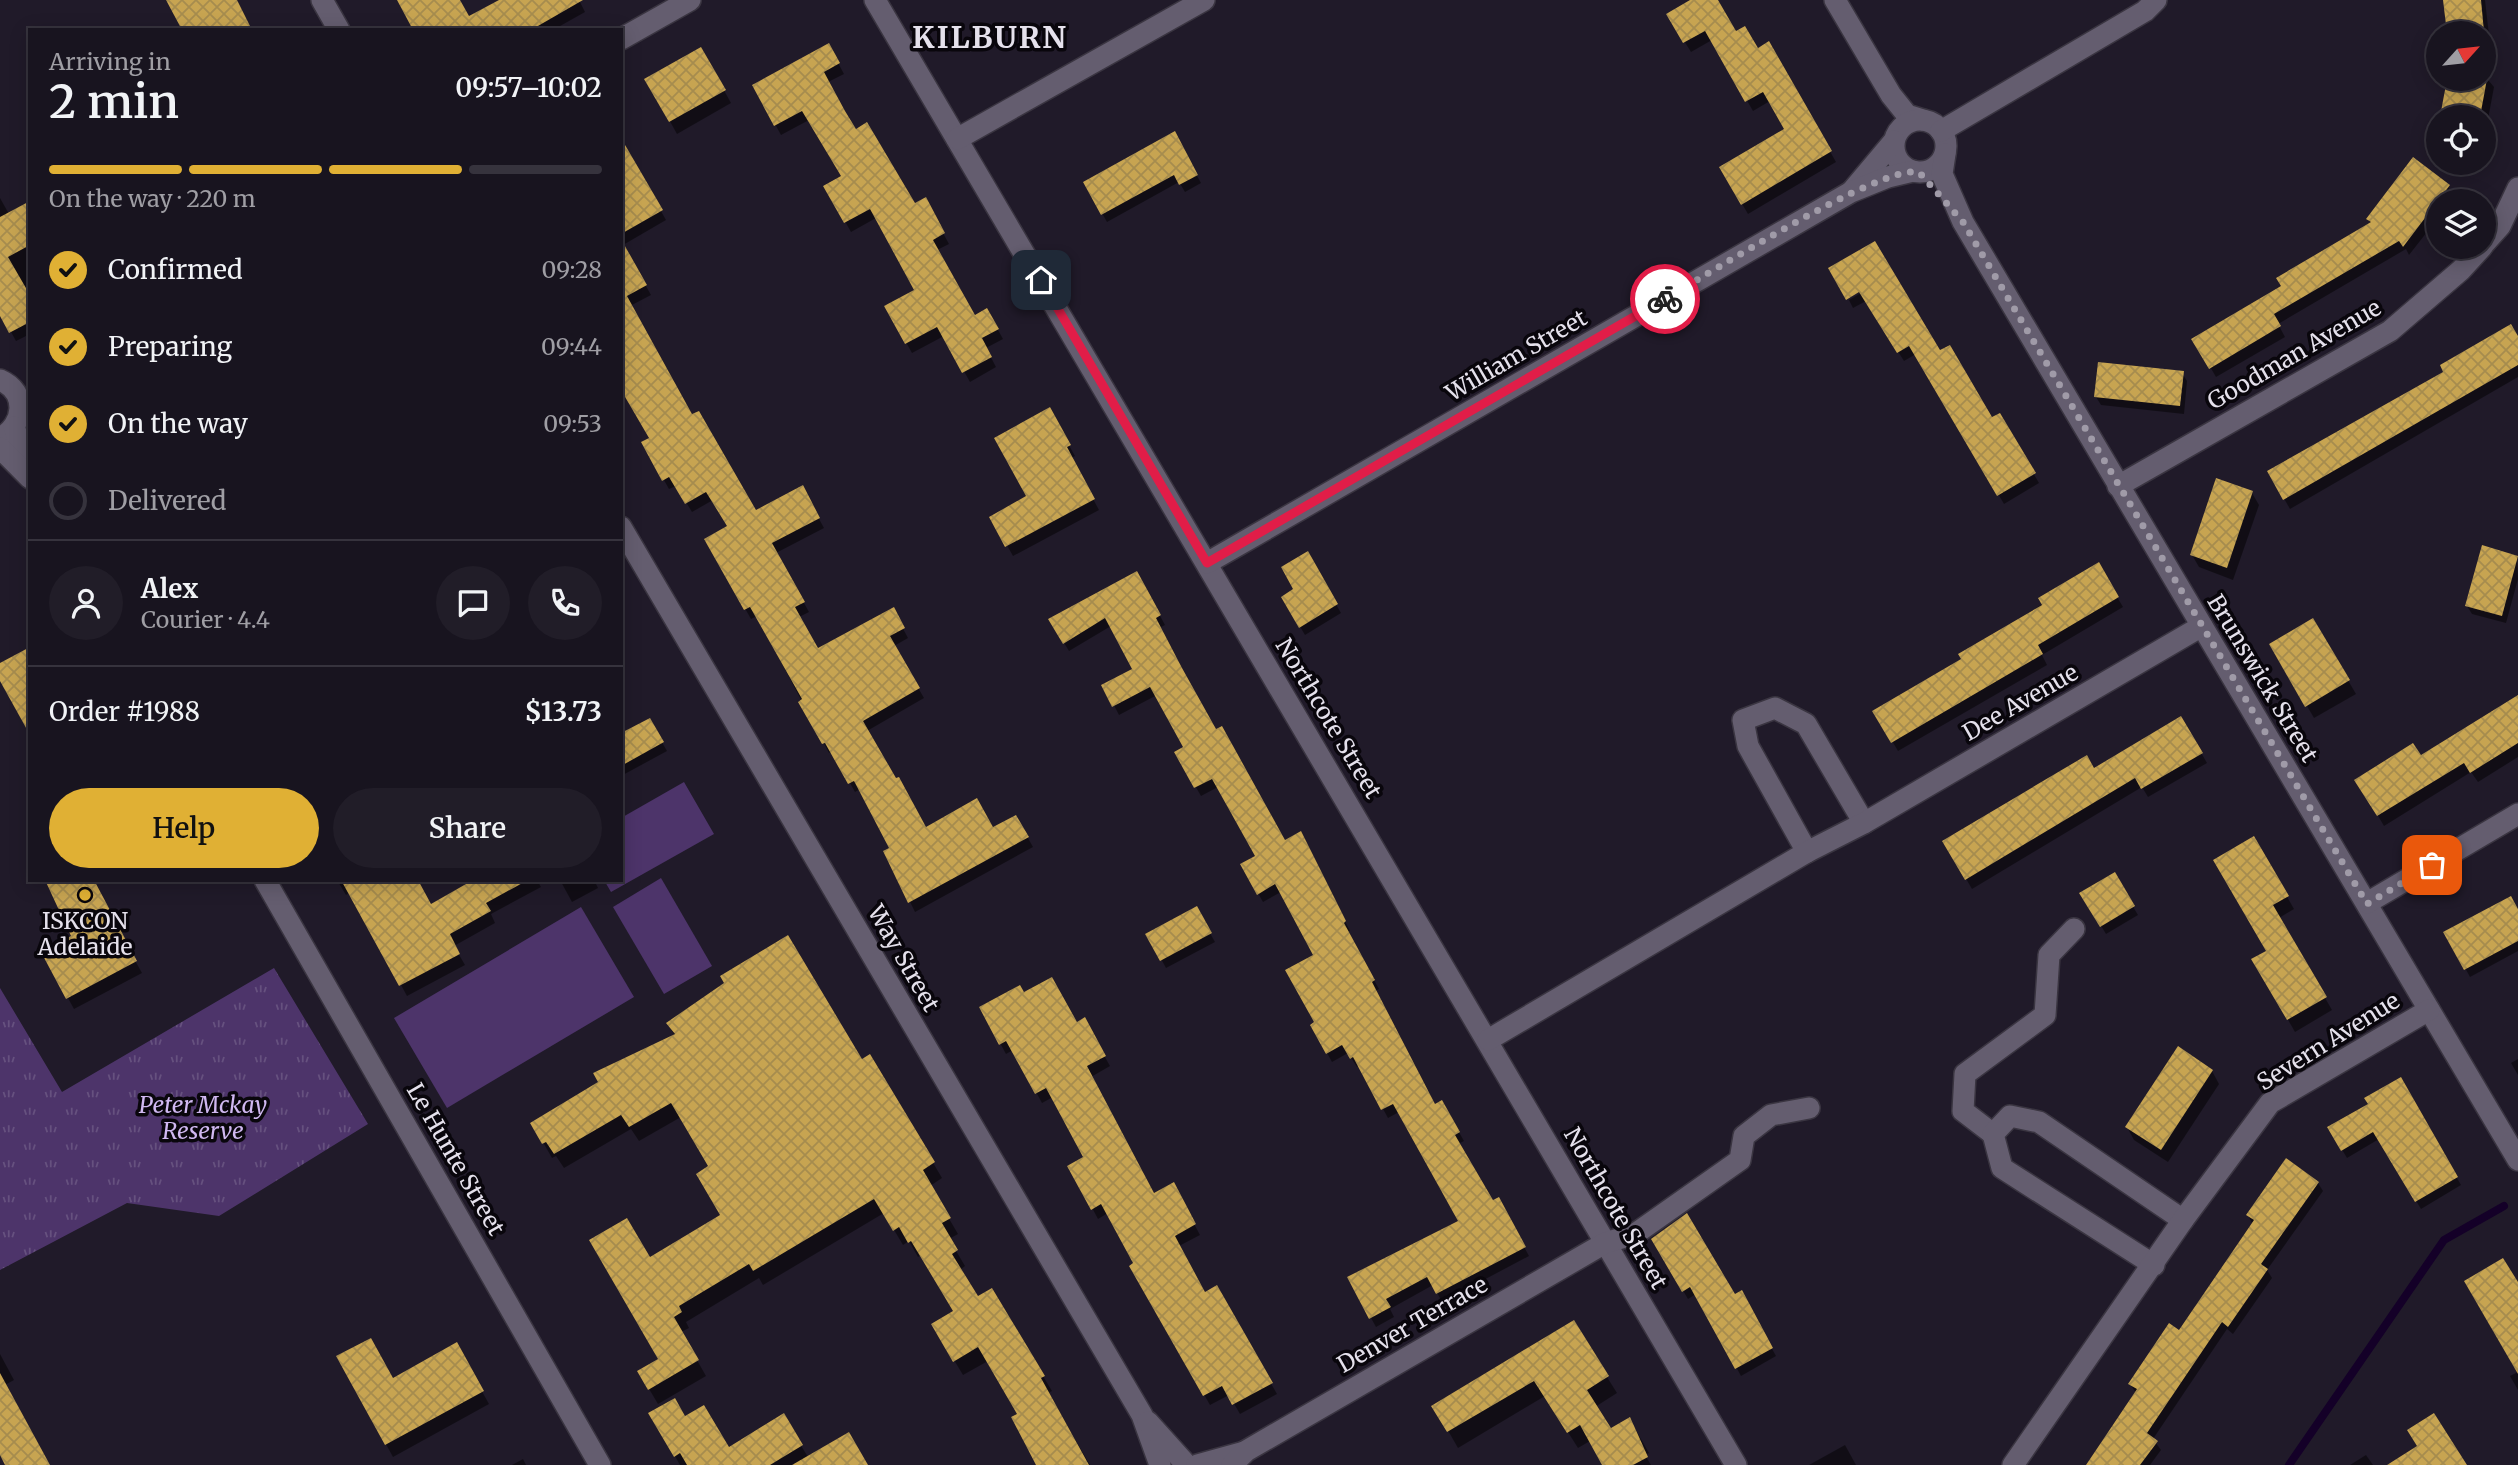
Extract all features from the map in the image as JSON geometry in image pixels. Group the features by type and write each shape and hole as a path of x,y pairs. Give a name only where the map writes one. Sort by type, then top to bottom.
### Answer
{"street":[{"path":"322,0 338,28"},
{"path":"623,38 690,0"},
{"name":"Northcote Street","path":"875,0 1736,1465"},
{"path":"957,139 1204,0"},
{"path":"1835,0 1880,79 1907,115 1932,125 1945,138 1945,154 1934,168 1916,172 1897,158 1896,136 1880,79"},
{"path":"1896,136 1909,122 1932,125 2145,11 2156,0"},
{"name":"William Street","path":"1851,192 1896,136"},
{"name":"Brunswick Street","path":"1945,154 1942,174 1963,222 2518,1160"},
{"name":"William Street","path":"1207,563 1851,192 1888,177 1916,172"},
{"name":"Brunswick Street","path":"1916,172 1963,222"},
{"name":"Goodman Avenue","path":"2496,230 2518,188"},
{"name":"Goodman Avenue","path":"2118,486 2390,331 2471,259"},
{"path":"18,390 7,432 28,466"},
{"path":"0,448 28,476"},
{"name":"Way Street","path":"623,530 1142,1415 1160,1465"},
{"name":"Dee Avenue","path":"1488,1040 1807,852 1864,823 2202,626"},
{"path":"1807,852 1748,746 1743,720 1775,708 1806,724 1864,823"},
{"path":"2367,904 2518,814"},
{"name":"Le Hunte Street","path":"266,882 600,1465"},
{"path":"2074,929 2049,955 2045,1015 1965,1074 1963,1111 1993,1134 2002,1168 2154,1265"},
{"name":"Severn Avenue","path":"2013,1465 2183,1220 2270,1103 2428,1010"},
{"name":"Denver Terrace","path":"1188,1464 1239,1458 1605,1242 1635,1234 1741,1160 1744,1136 1771,1115 1809,1108"},
{"path":"1993,1134 2010,1116 2039,1122 2183,1220"},
{"name":"Way Street","path":"1142,1415 1188,1464"}],"green space":[{"path":"684,782 714,834 611,892 605,882 623,882 623,817"},
{"path":"661,878 712,966 664,994 613,907"},
{"path":"581,907 634,997 447,1108 394,1018"},
{"name":"Peter Mckay Reserve","path":"274,968 368,1124 219,1216 127,1203 0,1270 0,988 62,1092"}],"building":[{"path":"166,0 237,0 251,28 181,28"},
{"path":"397,0 460,0 469,16 499,0 583,0 534,28 412,28"},
{"path":"1690,0 1718,0 1736,31 1745,26 1758,48 1769,41 1832,151 1741,205 1719,167 1784,129 1763,92 1745,102 1705,31 1683,43 1666,14"},
{"path":"2443,0 2481,0 2483,21 2446,21"},
{"path":"829,43 840,63 824,72 845,111 856,129 867,122 915,203 926,197 945,233 933,240 975,315 987,308 999,329 982,338 992,357 962,373 937,327 905,344 884,306 914,290 870,209 844,223 823,186 841,176 802,111 774,126 752,85"},
{"path":"701,47 726,90 669,122 644,79"},
{"path":"2445,91 2485,91 2482,105 2442,105"},
{"path":"1175,131 1198,175 1179,185 1174,175 1101,215 1083,182"},
{"path":"623,141 663,210 623,233"},
{"path":"2413,157 2426,167 2426,175 2437,175 2450,185 2447,189 2426,189 2426,217 2403,247 2399,241 2274,314 2281,326 2209,369 2191,339 2281,286 2276,278 2371,222 2366,219"},
{"path":"28,202 28,246 8,257 28,292 28,323 9,333 0,316 0,217"},
{"path":"1875,241 1940,350 1950,345 1992,417 2000,413 2036,473 1997,496 1909,346 1897,353 1859,292 1846,300 1828,268"},
{"path":"623,243 647,285 627,296 692,414 699,411 756,510 803,485 820,518 772,543 805,602 795,607 818,648 894,607 905,628 890,636 920,688 863,721 896,778 899,777 926,827 977,798 993,827 1016,815 1029,837 908,903 883,851 889,848 854,781 848,784 825,743 822,744 798,702 802,699 750,607 744,610 704,539 727,526 706,492 685,504 669,477 662,481 641,442 649,438 623,393"},
{"path":"2511,324 2518,336 2518,365 2283,500 2267,471 2443,372 2440,365"},
{"path":"2098,362 2184,371 2180,406 2094,397"},
{"path":"1050,407 1071,445 1067,447 1095,499 1005,547 989,517 1026,496 994,438"},
{"path":"2216,478 2253,491 2227,568 2190,555"},
{"path":"2482,545 2518,556 2502,616 2465,606"},
{"path":"1308,551 1338,604 1299,628 1281,597 1293,589 1281,567"},
{"path":"2099,562 2119,597 2038,645 2043,654 1891,743 1872,711 1961,659 1958,654 2042,605 2038,598"},
{"path":"1137,571 1161,615 1156,618 1182,668 1216,729 1222,726 1285,840 1301,831 1346,921 1344,923 1375,980 1372,982 1435,1104 1442,1100 1460,1132 1455,1135 1493,1200 1499,1197 1526,1247 1436,1294 1427,1277 1386,1299 1391,1307 1369,1319 1347,1277 1458,1221 1393,1104 1381,1110 1353,1057 1350,1059 1342,1045 1326,1054 1310,1025 1314,1022 1285,970 1313,955 1275,884 1257,895 1240,864 1255,856 1212,779 1194,788 1174,752 1183,747 1150,687 1112,707 1101,685 1132,669 1105,618 1063,644 1048,619"},
{"path":"2313,618 2350,680 2305,707 2269,644"},
{"path":"28,648 28,731 0,681 0,663"},
{"path":"2518,695 2518,743 2470,773 2464,763 2377,816 2354,780 2413,743 2421,755"},
{"path":"2181,716 2203,753 2141,789 2135,778 1965,880 1942,841 2087,755 2094,768"},
{"path":"650,718 664,742 623,765 623,732"},
{"path":"2254,836 2289,896 2273,905 2327,997 2287,1020 2251,959 2266,951 2213,860"},
{"path":"2115,872 2135,906 2100,927 2079,893"},
{"path":"46,882 95,882 137,961 66,999 41,952 71,936"},
{"path":"342,882 419,882 431,904 470,882 524,882 486,903 491,911 450,934 460,954 399,986"},
{"path":"2511,896 2518,909 2518,941 2464,970 2443,932"},
{"path":"1197,906 1212,933 1160,961 1145,934"},
{"path":"788,935 862,1059 870,1054 935,1162 923,1170 951,1218 942,1223 958,1250 952,1254 978,1296 992,1288 1045,1376 1041,1378 1089,1465 1036,1465 1011,1417 1017,1414 978,1347 953,1362 931,1324 953,1311 911,1241 908,1243 899,1227 893,1231 874,1199 753,1271 749,1264 679,1306 682,1312 674,1317 699,1360 648,1390 637,1371 658,1359 589,1240 627,1218 650,1257 720,1215 696,1174 708,1166 671,1103 629,1127 621,1115 554,1154 546,1142 542,1144 530,1123 598,1082 593,1073 675,1034 666,1023 724,983 720,976"},
{"path":"1052,977 1077,1022 1085,1017 1106,1056 1087,1066 1154,1193 1174,1182 1196,1224 1175,1236 1205,1292 1217,1285 1273,1383 1232,1405 1222,1386 1203,1396 1129,1266 1133,1263 1101,1204 1091,1210 1067,1166 1083,1157 1046,1088 1035,1094 1006,1041 999,1045 979,1007 1020,985 1024,992"},
{"path":"2178,1046 2213,1070 2161,1150 2125,1127"},
{"path":"2401,1077 2458,1177 2415,1202 2373,1132 2341,1151 2327,1127 2368,1104 2364,1098"},
{"path":"2286,1158 2319,1182 2261,1264 2268,1269 2228,1327 2222,1322 2147,1433 2158,1441 2140,1465 2086,1465 2137,1389 2128,1384 2169,1323 2179,1330 2254,1220 2246,1215"},
{"path":"1687,1213 1735,1294 1742,1290 1773,1348 1735,1369 1690,1287 1682,1292 1651,1239"},
{"path":"2503,1258 2518,1282 2518,1374 2464,1281"},
{"path":"1574,1320 1609,1376 1587,1390 1611,1428 1630,1417 1648,1457 1633,1465 1602,1465 1580,1425 1567,1433 1534,1381 1447,1432 1431,1406"},
{"path":"371,1338 393,1378 457,1342 484,1391 385,1445 336,1356"},
{"path":"0,1373 50,1465 5,1465 0,1455"},
{"path":"675,1398 685,1416 704,1405 729,1447 784,1413 803,1445 770,1465 687,1465 680,1453 674,1457 648,1413"},
{"path":"2434,1413 2467,1465 2387,1465 2417,1446 2407,1430"},
{"path":"849,1432 868,1465 792,1465"}],"waterway":[{"path":"2289,1465 2444,1240 2504,1206"}],"way so far":[{"path":"1665,299 1851,192 1888,177 1919,172 1963,222 2367,904 2432,865"}],"place":[{"name":"ISKCON Adelaide","path":"85,895"}],"district":[{"name":"KILBURN","path":"990,37"}],"route":[{"path":"1041,280 1207,563 1665,299"}]}
